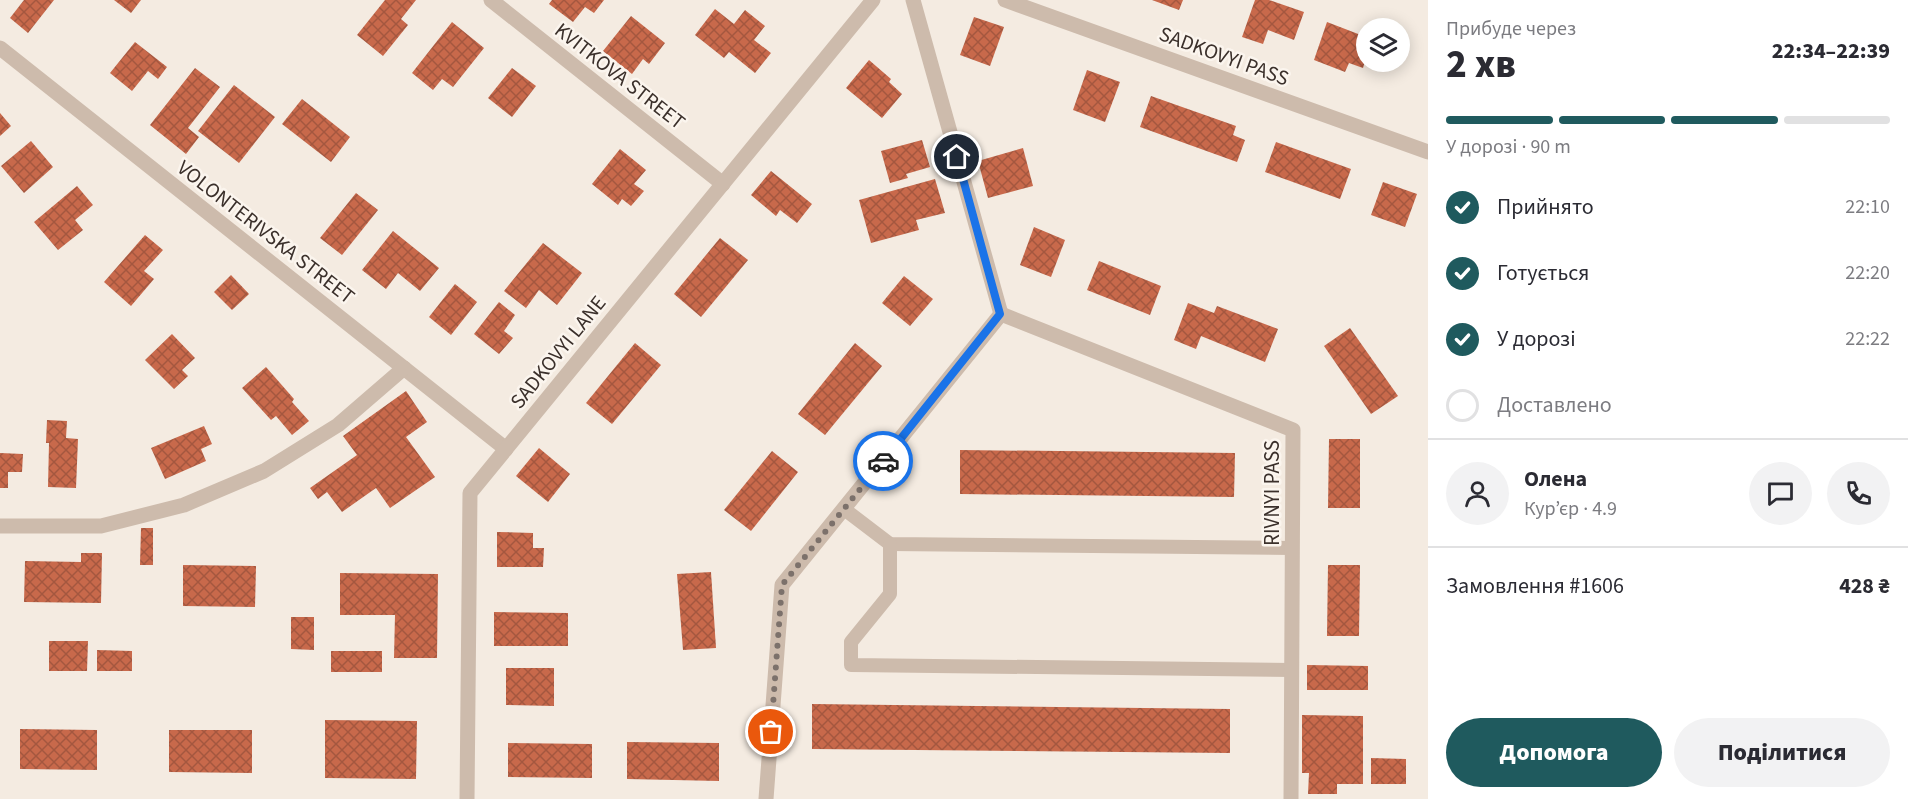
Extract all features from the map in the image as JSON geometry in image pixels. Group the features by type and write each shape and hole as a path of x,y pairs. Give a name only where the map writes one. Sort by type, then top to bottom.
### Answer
{"street":[{"name":"KVITKOVA STREET","path":"491,0 723,184"},
{"name":"SADKOVYI LANE","path":"467,799 470,493 873,0"},
{"path":"766,799 782,585 1000,314 913,0"},
{"name":"SADKOVYI PASS","path":"1005,0 1428,152"},
{"name":"VOLONTERIVSKA STREET","path":"0,48 506,449"},
{"name":"RIVNYI PASS","path":"1000,314 1293,430 1290,799"},
{"path":"0,526 101,526 184,505 264,471 338,425 404,368"}],"lane":[{"path":"844,509 890,544 1293,548"},
{"path":"890,544 890,594 851,642 851,665 1292,670"}],"building":[{"path":"24,0 54,0 28,33 10,18"},
{"path":"114,0 141,0 131,13"},
{"path":"385,0 416,0 401,19 408,25 383,56 357,35"},
{"path":"552,0 604,0 594,13 585,7 573,22 549,4"},
{"path":"1152,0 1183,0 1179,10"},
{"path":"1255,0 1269,0 1304,12 1294,40 1268,30 1263,44 1242,37"},
{"path":"715,9 734,24 745,10 765,26 754,40 771,53 755,73 729,52 724,58 695,35"},
{"path":"631,16 665,43 649,64 643,59 632,74 603,51"},
{"path":"974,17 1004,27 990,66 960,55"},
{"path":"452,22 484,48 453,87 442,79 433,90 412,73"},
{"path":"1327,22 1356,33 1356,66 1349,63 1345,72 1314,60"},
{"path":"135,42 167,67 158,79 148,71 132,91 110,73"},
{"path":"869,60 891,79 889,82 902,94 882,118 846,88"},
{"path":"195,68 220,87 188,128 199,137 186,154 150,125"},
{"path":"512,68 536,86 512,117 488,98"},
{"path":"1087,70 1120,82 1105,122 1073,110"},
{"path":"234,85 275,117 239,163 198,131"},
{"path":"1151,96 1236,126 1233,135 1245,140 1237,162 1140,127"},
{"path":"302,99 350,137 331,162 282,124"},
{"path":"0,113 11,126 0,136"},
{"path":"922,140 930,167 906,174 908,178 890,183 881,151"},
{"path":"31,141 53,167 24,193 1,166"},
{"path":"1276,142 1351,169 1340,199 1265,172"},
{"path":"1023,148 1033,186 988,198 978,161"},
{"path":"620,149 646,170 634,184 644,191 631,206 622,199 618,205 592,184"},
{"path":"771,171 812,204 797,223 780,210 776,216 751,195"},
{"path":"935,179 945,213 916,220 919,230 871,243 859,200"},
{"path":"1383,182 1417,194 1405,227 1371,215"},
{"path":"77,186 93,205 75,220 83,230 58,250 34,222"},
{"path":"356,193 378,210 342,255 320,238"},
{"path":"1034,227 1065,240 1051,277 1020,265"},
{"path":"393,231 439,268 420,291 398,273 386,289 362,270"},
{"path":"145,235 163,250 144,271 154,279 131,306 104,282"},
{"path":"720,238 748,260 701,317 674,294"},
{"path":"543,243 582,273 557,305 539,290 526,308 504,291"},
{"path":"1099,261 1161,286 1150,315 1087,290"},
{"path":"231,275 249,294 232,310 214,292"},
{"path":"904,276 933,299 910,326 882,303"},
{"path":"455,284 477,302 451,335 429,317"},
{"path":"499,302 515,315 504,331 513,338 499,354 474,334"},
{"path":"1188,303 1214,313 1217,306 1278,329 1265,362 1201,336 1196,349 1174,340"},
{"path":"1350,328 1398,396 1371,414 1324,346"},
{"path":"172,334 195,358 182,370 188,376 174,389 145,360"},
{"path":"635,343 661,365 612,424 586,403"},
{"path":"855,343 882,366 825,435 798,414"},
{"path":"266,367 294,399 292,402 309,421 292,435 276,416 271,420 242,388"},
{"path":"406,391 427,422 406,437 435,477 390,508 376,488 342,512 327,492 318,499 310,488 357,455 343,436"},
{"path":"47,420 67,421 66,438 78,439 76,488 48,487"},
{"path":"204,426 212,444 201,449 206,461 165,479 151,448"},
{"path":"1329,439 1360,439 1360,508 1328,508"},
{"path":"539,448 570,474 548,502 516,476"},
{"path":"960,450 1235,453 1234,497 960,494"},
{"path":"772,451 798,472 751,531 724,510"},
{"path":"0,453 23,454 22,472 8,472 8,488 0,488"},
{"path":"141,528 153,528 153,565 140,565"},
{"path":"497,532 533,533 533,548 544,548 543,567 497,567"},
{"path":"81,553 102,553 101,603 24,602 25,561 81,562"},
{"path":"183,565 256,566 255,607 183,606"},
{"path":"1328,565 1360,565 1359,636 1327,636"},
{"path":"711,572 716,648 683,650 677,574"},
{"path":"340,573 438,574 437,658 394,658 395,615 340,615"},
{"path":"494,612 568,613 568,646 494,646"},
{"path":"291,617 314,617 314,650 291,649"},
{"path":"49,641 88,641 87,671 49,671"},
{"path":"97,650 132,651 132,671 97,671"},
{"path":"331,651 382,651 382,672 331,672"},
{"path":"1307,665 1368,666 1368,690 1307,690"},
{"path":"506,668 554,668 554,706 506,705"},
{"path":"812,704 1230,709 1230,753 812,749"},
{"path":"1302,715 1363,716 1363,784 1337,784 1337,794 1308,794 1309,773 1302,773"},
{"path":"325,720 417,721 416,779 325,778"},
{"path":"20,729 97,730 97,770 20,769"},
{"path":"169,730 252,730 252,773 169,772"},
{"path":"627,742 719,743 719,781 627,779"},
{"path":"508,743 592,744 592,778 508,777"},
{"path":"1371,758 1406,759 1406,784 1371,784"}],"way so far":[{"path":"771,732 782,585 883,461"}],"route":[{"path":"883,461 1000,314 957,157"}]}
